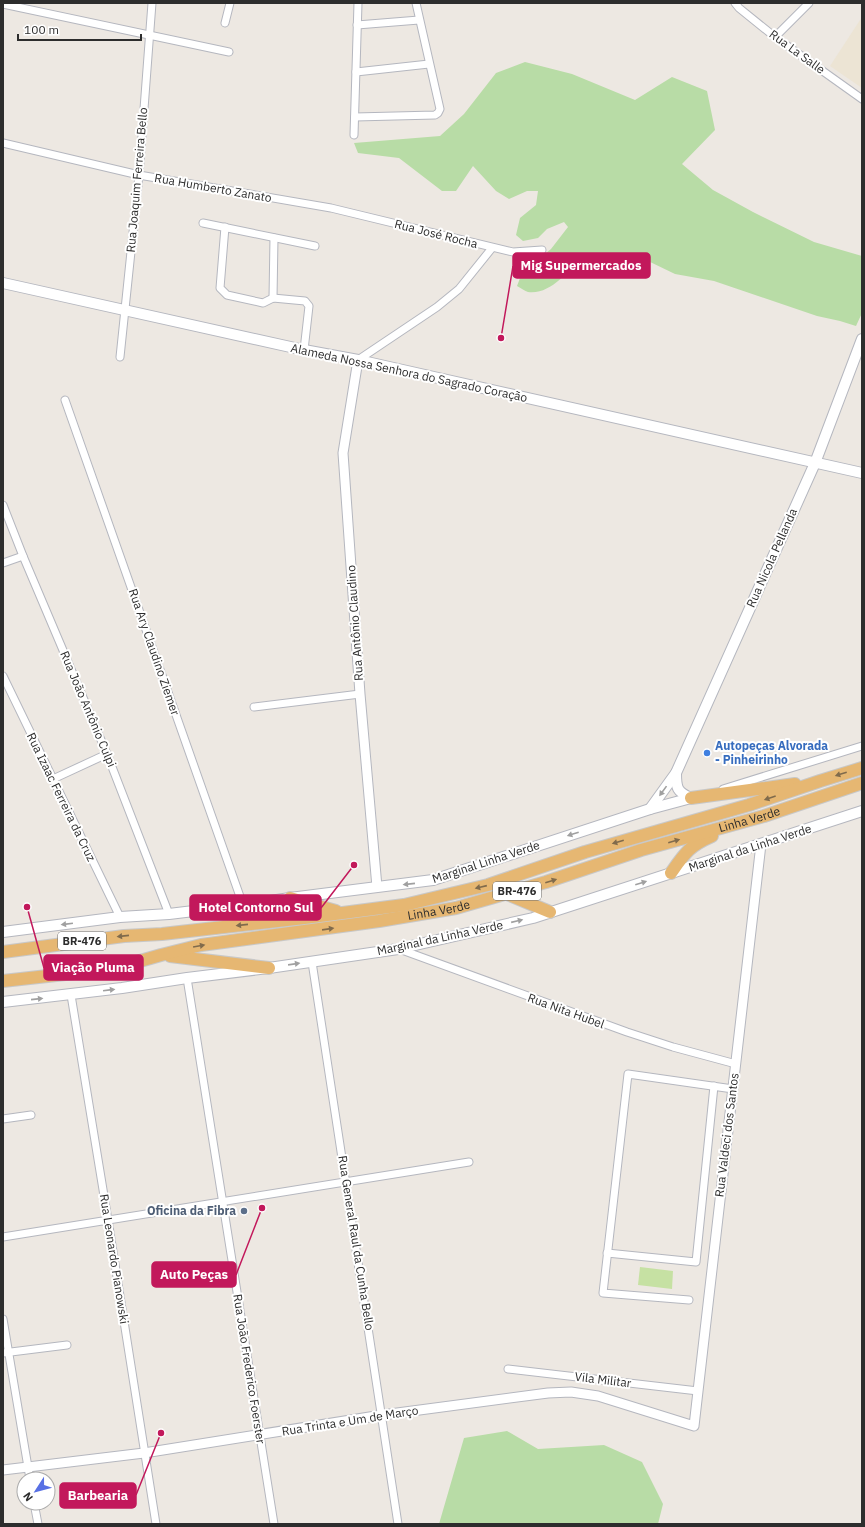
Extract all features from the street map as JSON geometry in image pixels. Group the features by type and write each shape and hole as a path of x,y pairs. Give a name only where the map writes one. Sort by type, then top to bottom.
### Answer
{"highway":[{"name":"Linha Verde","path":"3,952 124,936 162,934 404,905 488,885 585,852 749,805 862,768"},
{"path":"691,798 820,781"},
{"name":"Linha Verde","path":"3,981 119,967 161,955 202,946 379,922 456,908 507,894 642,850 745,822 862,784"},
{"path":"830,794 862,792"},
{"path":"672,874 685,853 693,846 745,822"},
{"path":"507,894 550,912"},
{"path":"290,898 341,913"},
{"path":"161,955 269,968"},
{"path":"3,989 26,985 53,975"}],"main road":[{"name":"Alameda Nossa Senhora do Sagrado Coração","path":"3,283 304,350 358,360 862,473"},
{"name":"Rua Nicola Pellanda","path":"650,809 676,773 815,462 862,340"},
{"path":"676,773 676,784 678,789 683,794 691,798"},
{"name":"Marginal Linha Verde","path":"3,932 120,917 169,914 433,880 650,809 691,798"},
{"name":"Marginal da Linha Verde","path":"3,1002 71,995 398,949 532,918 672,874 862,811"}],"street":[{"name":"Rua Joaquim Ferreira Bello","path":"120,358 140,175 148,36 152,3"},
{"path":"225,23 230,3"},
{"path":"354,135 358,3"},
{"path":"355,117 435,115 440,109 416,3"},
{"name":"Rua La Salle","path":"735,3 739,8 775,37 862,99"},
{"path":"775,37 810,3"},
{"path":"3,4 229,52"},
{"path":"357,25 419,20"},
{"path":"356,72 429,64"},
{"name":"Rua Humberto Zanato","path":"3,143 140,175 331,208"},
{"name":"Rua José Rocha","path":"331,208 492,248 513,252 542,250"},
{"path":"203,223 315,246"},
{"path":"225,227 220,288 227,295 263,303 273,298 305,301 308,306 304,350"},
{"path":"273,298 274,238"},
{"path":"358,360 437,307 459,289 492,248"},
{"name":"Rua Antônio Claudino","path":"358,360 343,453 360,694 377,887"},
{"name":"Rua Ary Claudino Ziemer","path":"66,400 243,905"},
{"name":"Rua João Antônio Culpi","path":"3,505 23,556 107,754 169,914"},
{"path":"3,563 23,556"},
{"name":"Rua Izaac Ferreira da Cruz","path":"3,676 120,917"},
{"path":"254,707 360,694"},
{"name":"Marginal Linha Verde","path":"691,798 862,746"},
{"path":"53,779 107,754"},
{"name":"Rua Valdeci dos Santos","path":"694,1426 761,844"},
{"name":"Rua Nita Hubel","path":"398,949 673,1048 736,1064"},
{"name":"Rua General Raul da Cunha Bello","path":"312,962 398,1524"},
{"name":"Rua João Frederico Foerster","path":"187,978 274,1524"},
{"name":"Rua Leonardo Pianowski","path":"71,995 156,1524"},
{"path":"689,1300 603,1293 628,1074 733,1089"},
{"path":"607,1253 696,1262 714,1086"},
{"path":"3,1119 31,1115"},
{"path":"3,1237 469,1162"},
{"path":"3,1319 6,1352 29,1471"},
{"path":"6,1352 67,1344"},
{"name":"Vila Militar","path":"508,1369 698,1392"},
{"name":"Rua Trinta e Um de Março","path":"3,1470 144,1453 382,1415 548,1393 571,1392 598,1396 694,1426"},
{"path":"36,1511 38,1524"}],"shaded area":[{"path":"862,17 862,88 830,66"}],"green space":[{"path":"525,62 572,74 635,100 672,77 707,91 715,130 682,164 713,190 753,212 814,242 862,256 862,313 856,326 817,316 714,281 675,274 646,260 627,256 610,258 583,258 551,286 544,290 528,292 517,286 522,273 551,249 568,227 564,222 547,229 538,238 523,241 516,235 520,218 536,205 538,191 527,191 509,199 496,191 473,166 456,191 442,191 399,158 358,153 354,143 440,136 464,114 496,73"},
{"path":"640,1267 673,1271 672,1289 638,1285"},
{"path":"507,1431 538,1449 604,1445 642,1462 663,1504 658,1524 439,1524 464,1438"}],"place":[{"name":"Mig Supermercados","path":"501,338"},
{"name":"Autopeças Alvorada - Pinheirinho","path":"707,753"},
{"name":"Hotel Contorno Sul","path":"354,865"},
{"name":"Viação Pluma","path":"27,907"},
{"name":"Auto Peças","path":"262,1208"},
{"name":"Oficina da Fibra","path":"244,1211"},
{"name":"Barbearia","path":"161,1433"}]}
